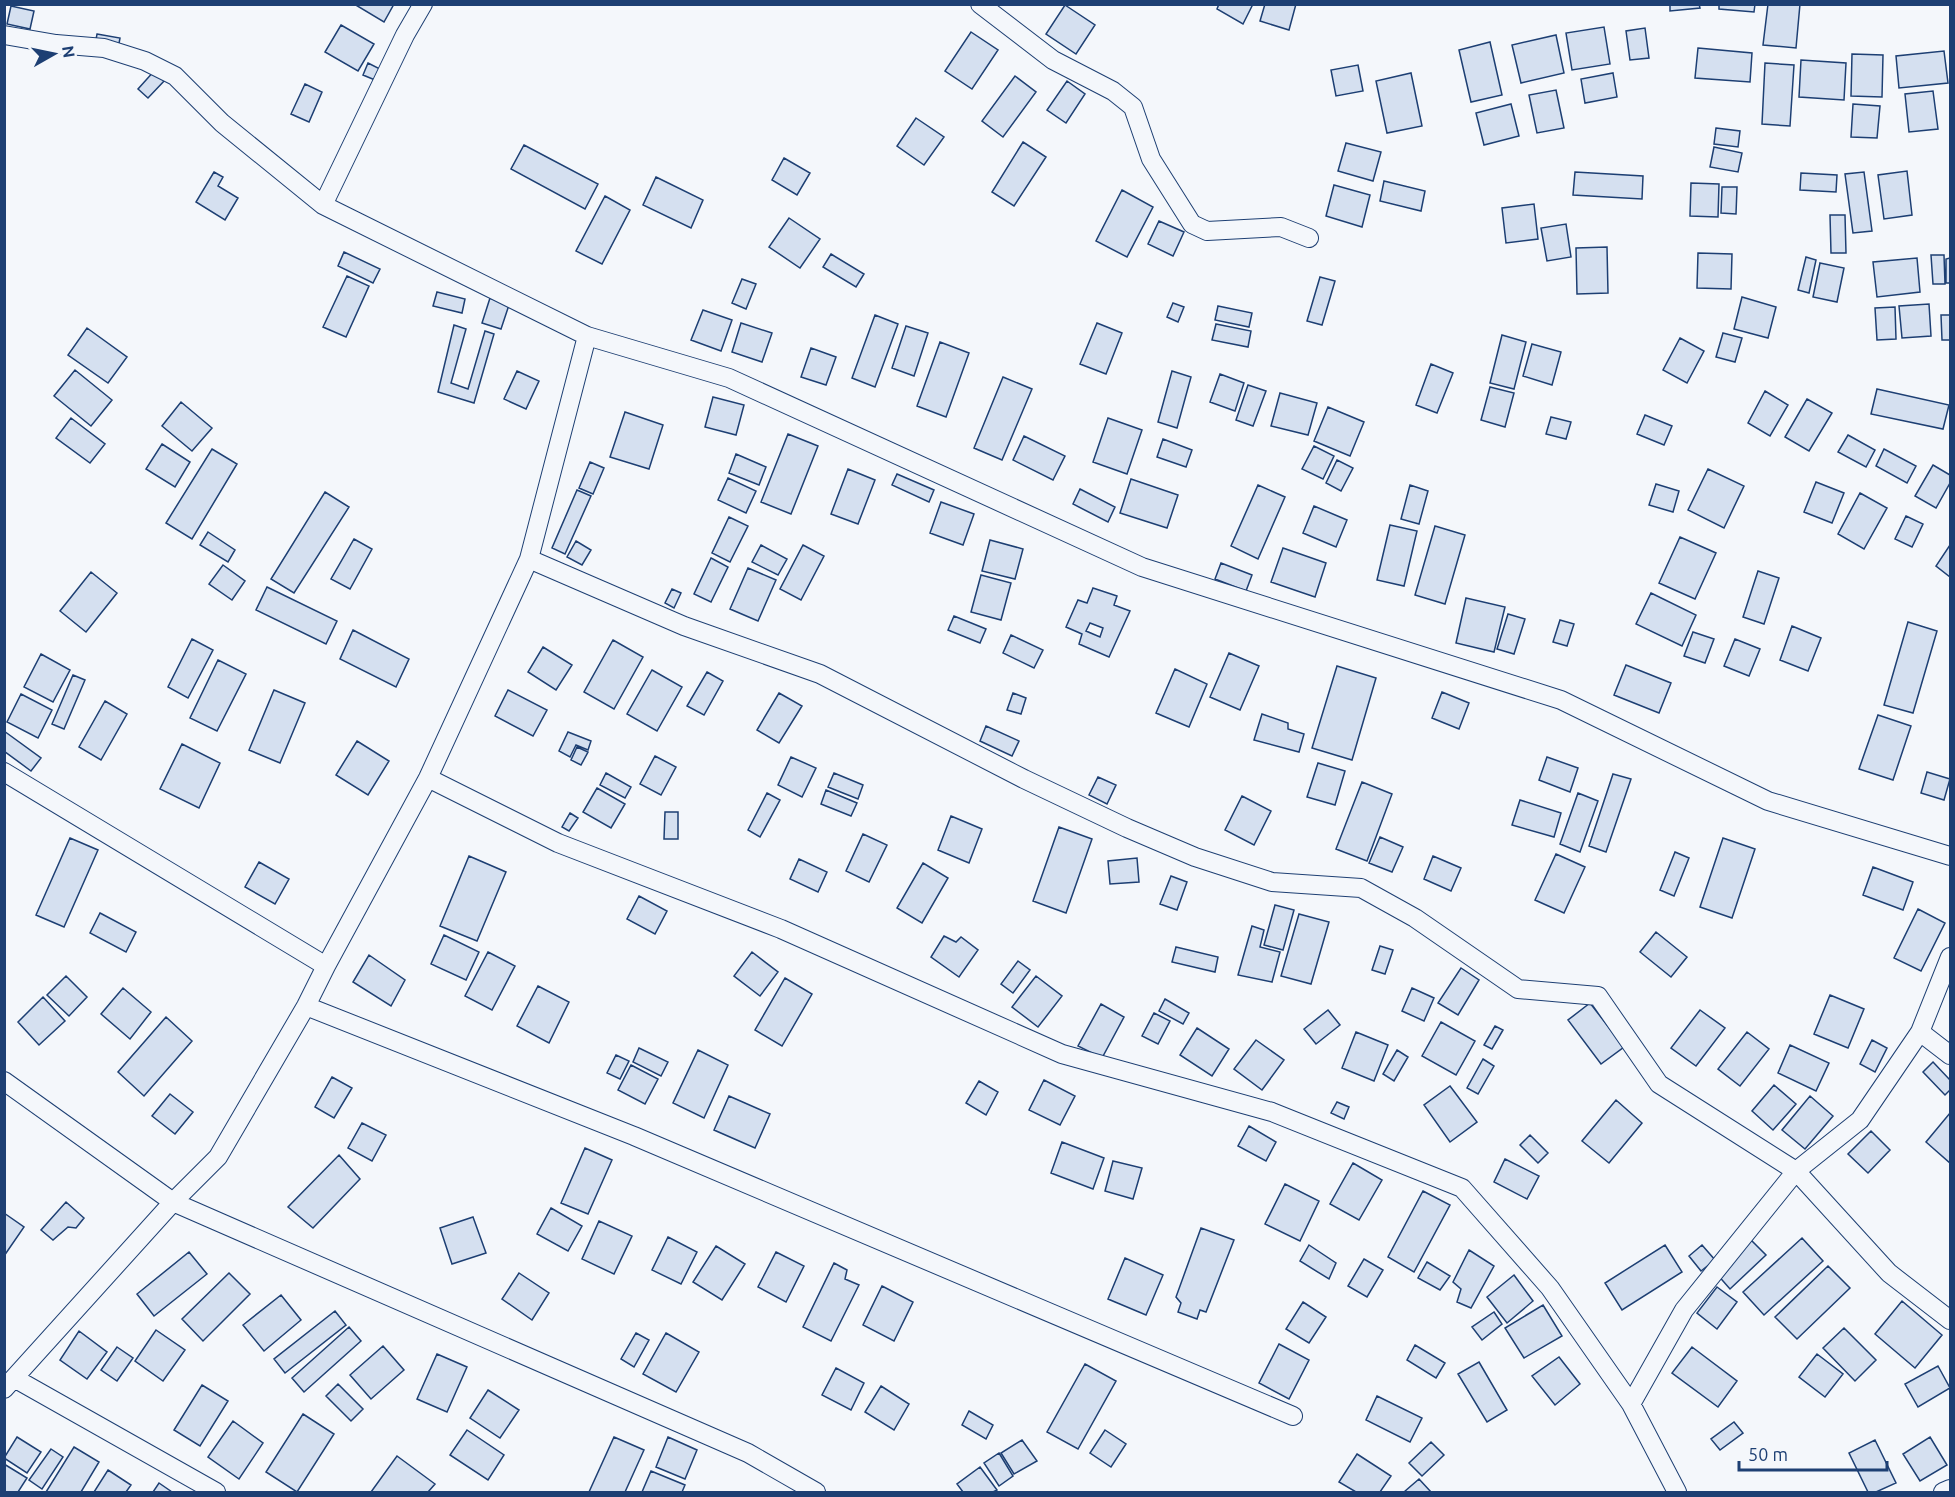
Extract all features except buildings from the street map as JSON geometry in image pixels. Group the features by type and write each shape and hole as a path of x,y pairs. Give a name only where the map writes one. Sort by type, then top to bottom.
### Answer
{"street":[{"path":"323,205 405,35 423,4"},
{"path":"981,4 1053,60 1113,91 1133,107 1151,159 1192,224 1207,231 1281,227 1309,238"},
{"path":"4,34 56,45 104,48 145,61 175,76 222,123 323,205 587,336 729,378 1142,567 1561,700 1768,801 1950,856"},
{"path":"216,1492 9,1383 173,1202 218,1157 306,1006 428,778 529,559 587,336"},
{"path":"529,559 684,626 820,674 1044,788 1127,828 1195,857 1272,882 1361,888 1415,918 1518,989 1598,996 1659,1084 1796,1171 1889,1273 1950,1320"},
{"path":"4,772 326,966"},
{"path":"428,778 558,843 781,929 1062,1054 1272,1112 1462,1188 1550,1288 1631,1404 1677,1492"},
{"path":"1631,1404 1684,1310 1796,1171 1860,1120 1920,1032 1950,957"},
{"path":"306,1006 634,1136 1293,1416"},
{"path":"1920,1032 1950,1055"},
{"path":"4,1081 173,1202 748,1453 816,1492"},
{"path":"1943,1492 1950,1489"}]}
